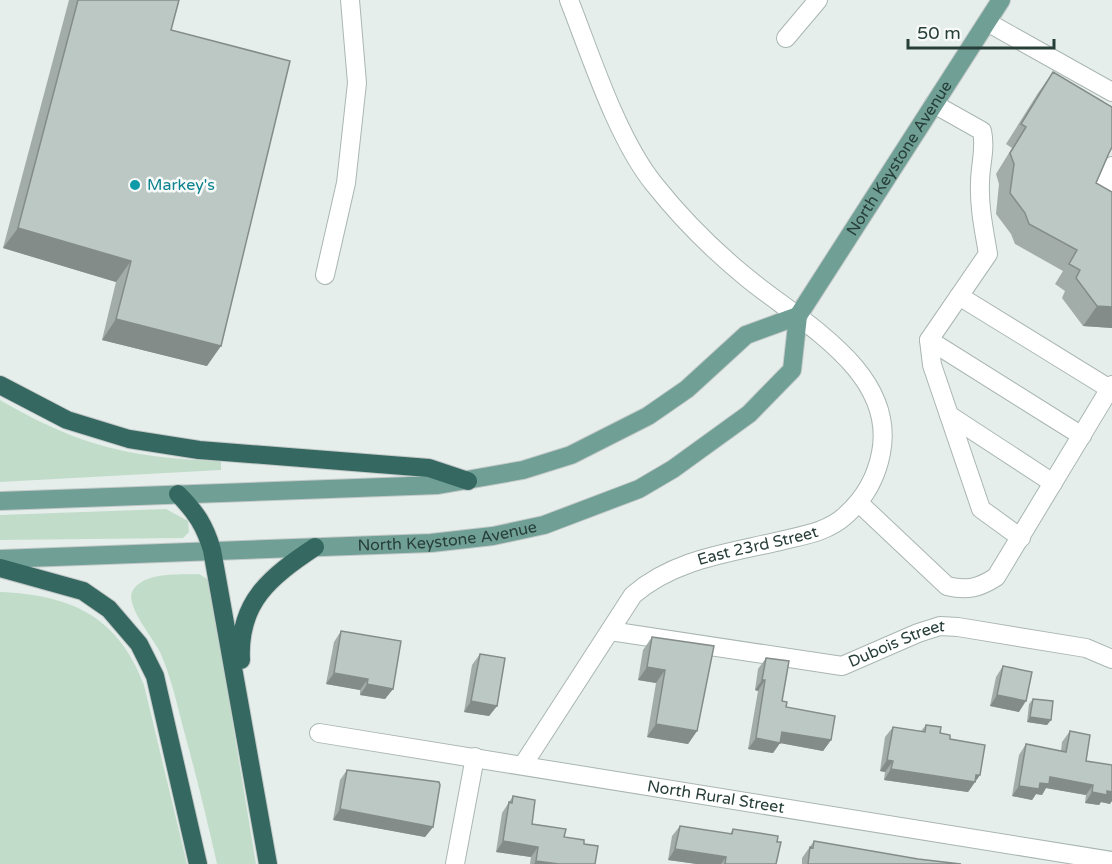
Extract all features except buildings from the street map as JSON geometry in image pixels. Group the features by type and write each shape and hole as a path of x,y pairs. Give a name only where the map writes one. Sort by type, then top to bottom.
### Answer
{"highway":[{"path":"0,385 68,420 129,439 199,450 429,468 468,481"},
{"path":"178,494 196,512 206,529 212,550 268,864"},
{"path":"239,698 241,634 251,605 276,574 315,547"},
{"path":"0,568 83,591 109,609 139,644 154,676 198,864"}],"main road":[{"name":"North Keystone Avenue","path":"0,559 431,543 493,536 544,525 639,489 706,447 770,394 792,370 798,316 1001,0"},
{"path":"0,501 438,485 547,464 597,444 648,416 687,389 746,335 798,316"}],"street":[{"path":"325,275 346,183 357,83 350,0"},
{"name":"East 23rd Street","path":"523,765 633,595 662,573 679,566 815,533 839,521 859,503 874,480 883,445 882,418 874,393 859,370 798,316 746,277 671,205 647,174 632,149 568,0"},
{"path":"786,38 818,0"},
{"path":"987,22 1112,92"},
{"path":"934,104 982,131 985,146 980,179 980,208 988,254 929,340 932,365 981,509 1021,537"},
{"path":"1112,166 1104,178 1112,184"},
{"path":"859,503 947,586 963,590 981,586 996,577 1111,387 959,296"},
{"path":"929,340 1082,436"},
{"path":"949,415 1053,483"},
{"name":"Dubois Street","path":"610,631 842,666 918,633 940,626 958,627 1086,648 1112,659"},
{"name":"North Rural Street","path":"319,733 1112,861"},
{"path":"455,864 475,757"}],"green space":[{"path":"0,400 55,429 106,447 159,457 221,461 221,470 0,482"},
{"path":"166,509 188,521 189,532 183,538 0,540 0,515"},
{"path":"199,574 209,580 256,864 217,864 171,681 160,652 136,613 131,598 137,585 144,580 162,576"},
{"path":"0,592 49,598 70,605 106,626 121,642 144,685 187,864 0,864"}],"place":[{"name":"Markey's","path":"135,185"}]}
